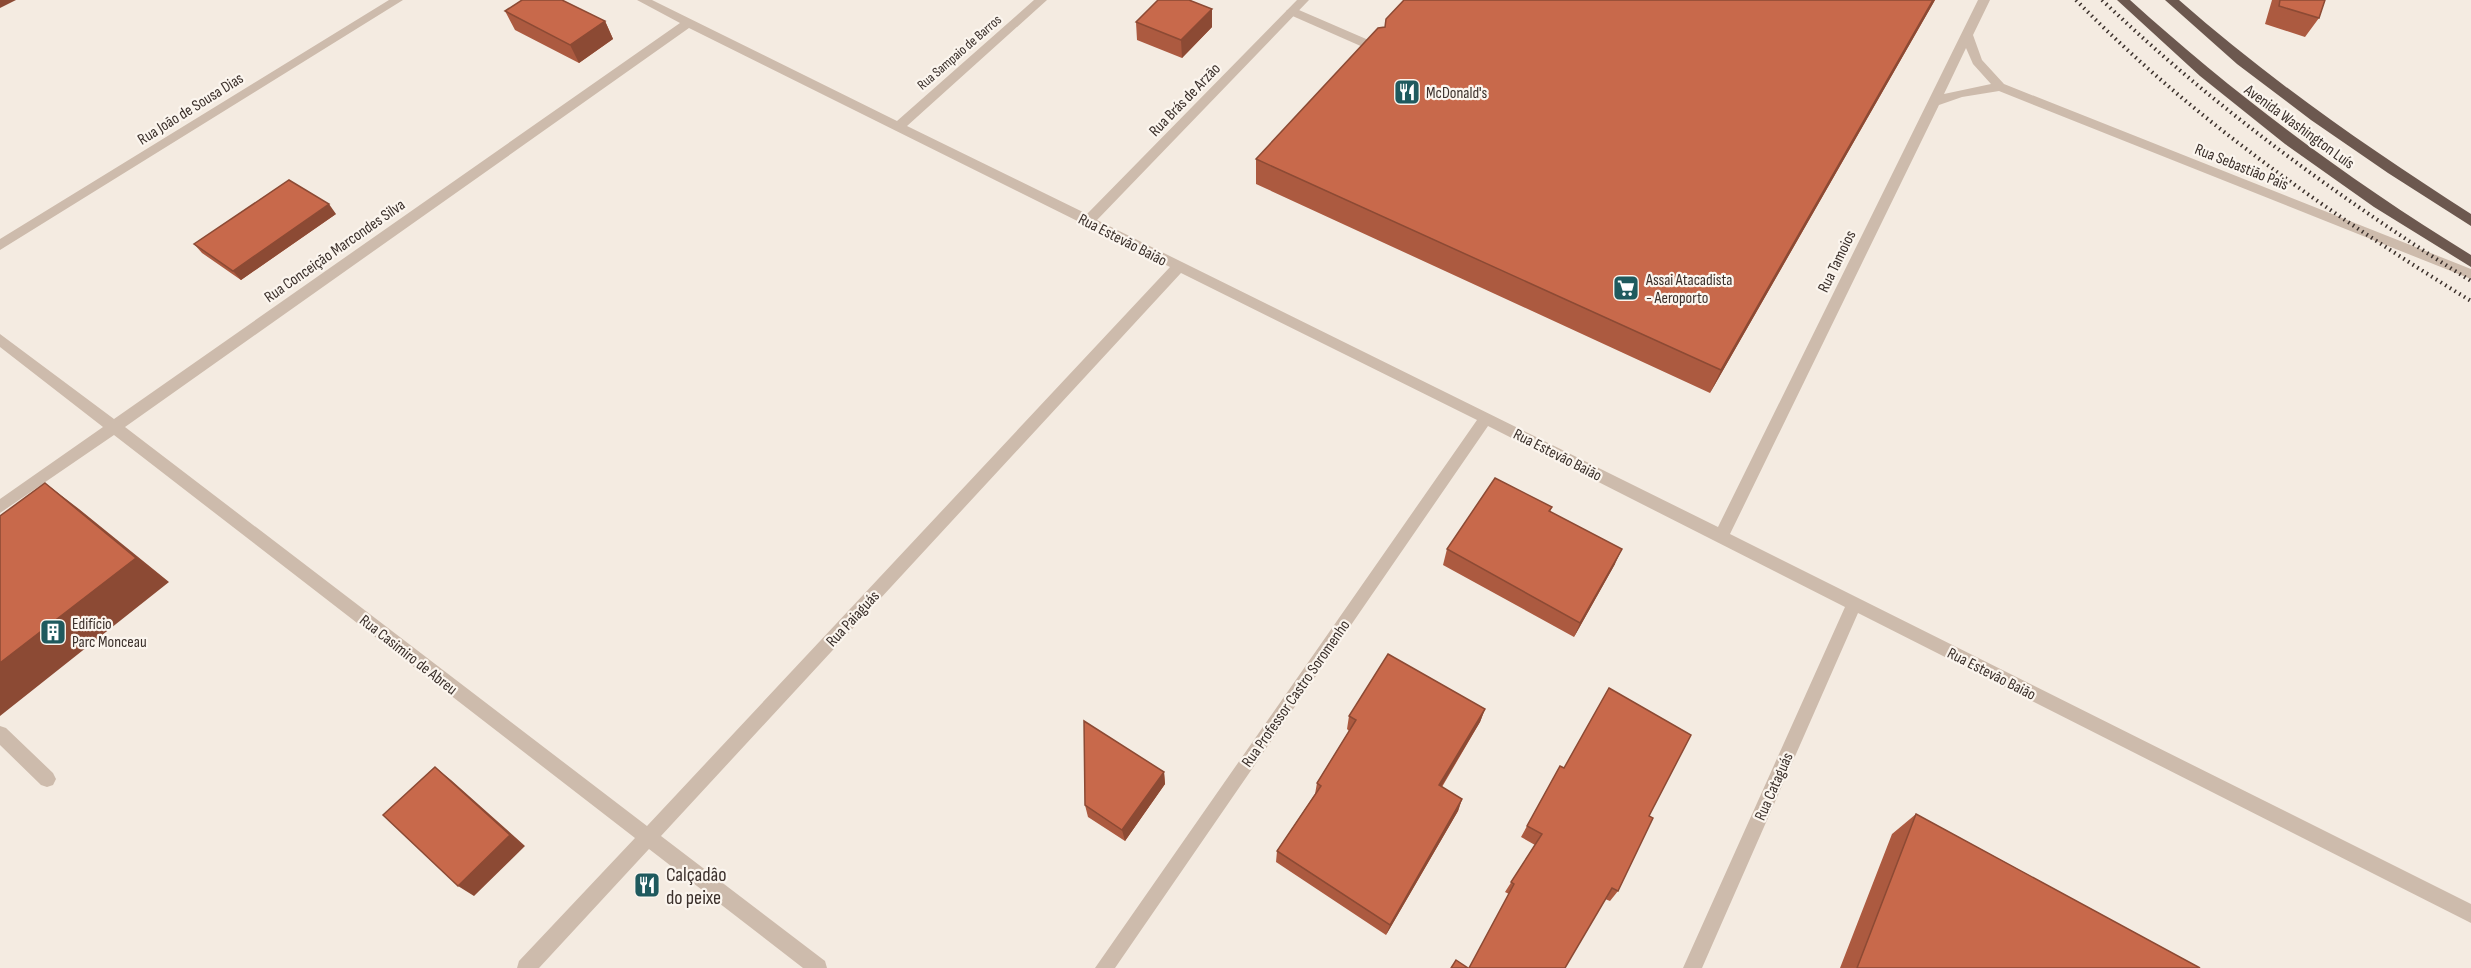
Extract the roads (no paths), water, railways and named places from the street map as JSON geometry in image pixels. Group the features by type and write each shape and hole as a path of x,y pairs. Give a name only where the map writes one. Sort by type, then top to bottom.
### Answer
{"highway":[{"name":"Avenida Washington Luís","path":"2123,0 2236,99 2342,177 2471,262"},
{"name":"Avenida Washington Luís","path":"2171,0 2270,84 2395,172 2471,221"}],"street":[{"name":"Rua João de Sousa Dias","path":"0,245 397,0"},
{"name":"Rua Estevão Baião","path":"643,0 1486,418 2471,914"},
{"name":"Rua Sampaio de Barros","path":"898,127 1041,0"},
{"name":"Rua Brás de Arzão","path":"1088,221 1303,0"},
{"name":"Rua Tamoios","path":"1721,537 1984,0"},
{"path":"1292,12 1376,48"},
{"name":"Rua Conceição Marcondes Silva","path":"0,507 688,23"},
{"name":"Rua Sebastião Pais","path":"1967,34 1977,61 2000,87 2471,274"},
{"path":"1934,102 1961,93 2000,87"},
{"name":"Rua Paiaguás","path":"526,968 1179,266"},
{"name":"Rua Casimiro de Abreu","path":"0,339 818,968"},
{"name":"Rua Professor Castro Soromenho","path":"1104,968 1486,418"},
{"name":"Rua Cataguás","path":"1692,968 1854,604"},
{"path":"0,734 47,779"}],"railway":[{"path":"2076,0 2167,85 2264,162 2366,234 2471,301"},
{"path":"2102,0 2189,78 2279,150 2422,250 2471,281"}],"place":[{"name":"McDonald's","path":"1407,92"},
{"name":"Assai Atacadista - Aeroporto","path":"1626,288"},
{"name":"Edifício Parc Monceau","path":"53,632"},
{"name":"Calçadâo do peixe","path":"647,885"}]}
